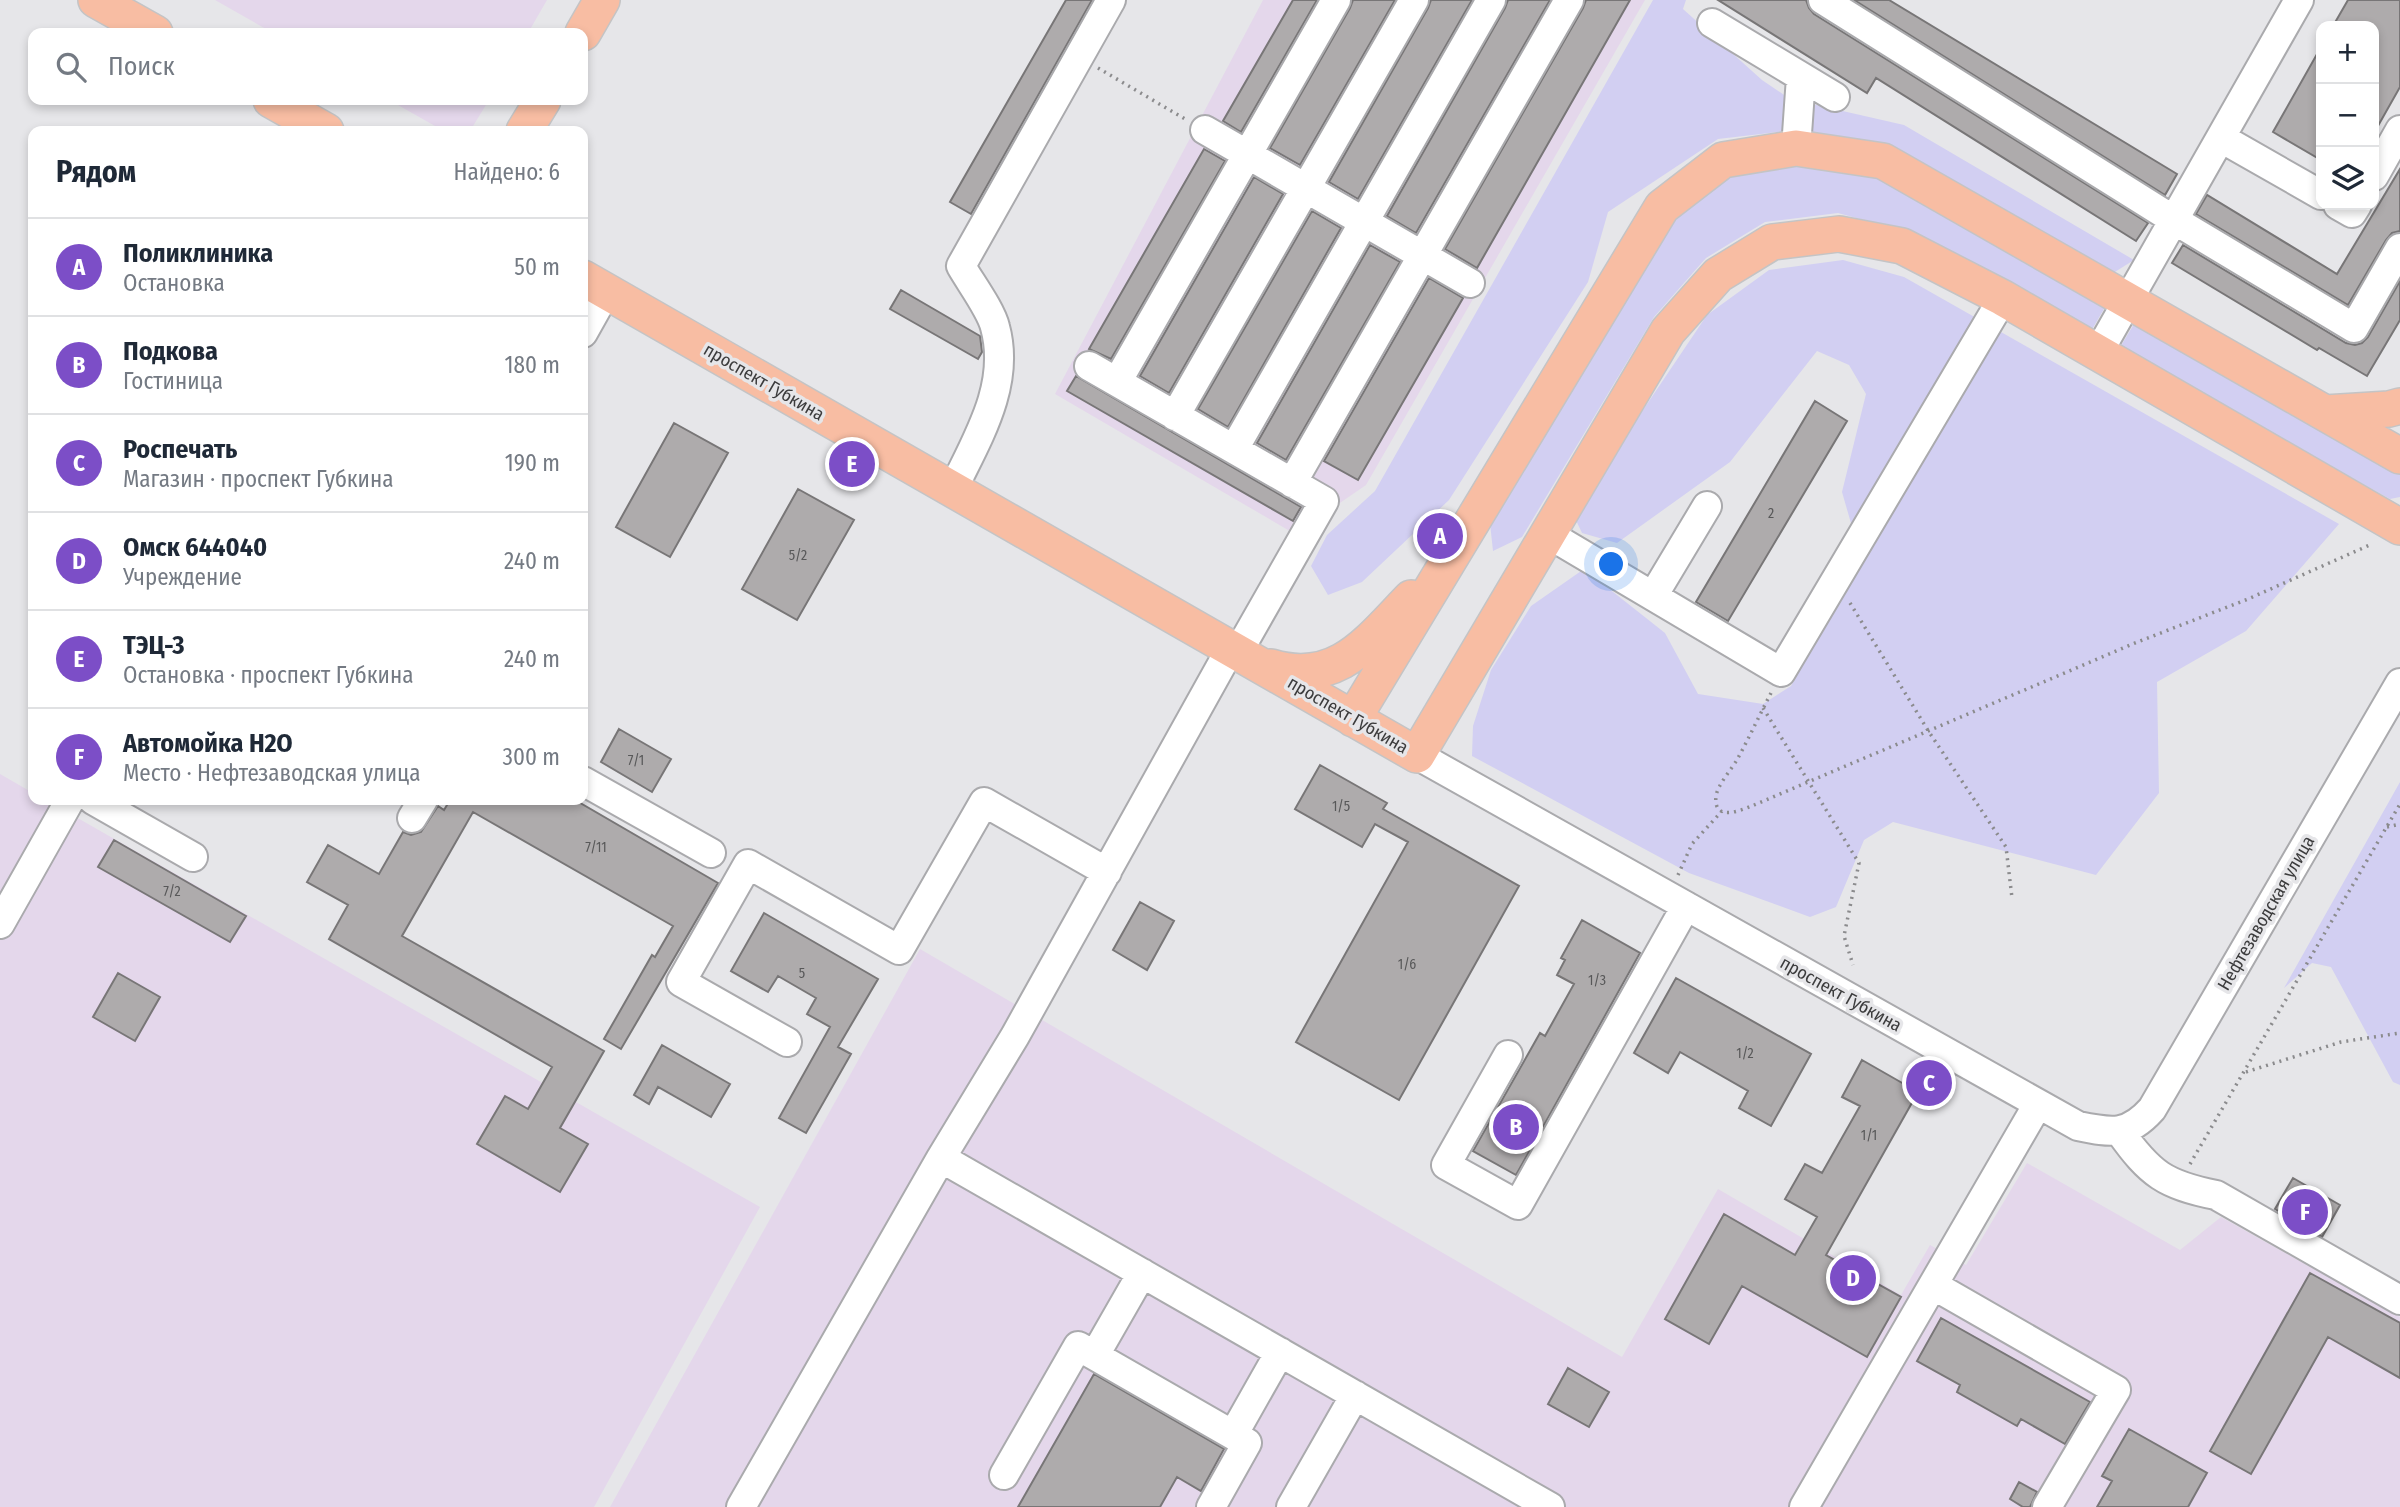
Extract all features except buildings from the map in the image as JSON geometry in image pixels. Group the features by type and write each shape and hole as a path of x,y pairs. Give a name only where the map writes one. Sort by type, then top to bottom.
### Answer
{"main road":[{"path":"96,0 146,28"},
{"path":"586,28 602,0"},
{"path":"280,105 317,126"},
{"path":"527,126 540,105"},
{"path":"1353,719 1662,206 1723,160 1796,148 1883,161 2400,456"},
{"path":"1417,755 1668,331 1718,275 1772,243 1839,234 1902,246 2003,298 2398,526"},
{"name":"проспект Губкина","path":"595,285 1417,755"},
{"path":"2325,413 2400,406"},
{"path":"1241,654 1295,673 1331,668 1362,646 1450,558"}],"street":[{"path":"953,489 987,419 1000,368 995,325 961,266 1111,0"},
{"path":"1117,382 1336,0"},
{"path":"1175,416 1414,0"},
{"path":"1234,449 1491,0"},
{"path":"1292,483 1569,0"},
{"path":"1823,0 2174,220 2354,328 2400,248"},
{"path":"2098,353 2299,0"},
{"path":"1712,23 1835,97"},
{"path":"1796,148 1801,77"},
{"path":"1205,130 1470,283"},
{"path":"2379,167 2400,130"},
{"path":"2221,138 2316,192"},
{"path":"588,313 595,285"},
{"path":"1548,534 1781,672 2003,298"},
{"path":"741,1507 940,1157 1016,1036 1107,872 1241,654 1324,501 1089,366"},
{"path":"1653,596 1707,506"},
{"name":"Нефтезаводская улица","path":"2120,1132 2140,1123 2152,1109 2400,683"},
{"name":"проспект Губкина","path":"1417,755 2078,1126 2120,1132"},
{"path":"588,784 711,853"},
{"path":"787,1042 681,982 748,864 899,950 984,802 1107,872"},
{"path":"0,924 67,805"},
{"path":"102,805 193,857"},
{"path":"1508,1055 1446,1165 1518,1205 1677,901"},
{"path":"1804,1507 2038,1104"},
{"path":"2120,1132 2138,1156 2161,1178 2186,1189 2216,1195 2400,1300"},
{"path":"940,1157 1550,1507"},
{"path":"1095,1355 1142,1273"},
{"path":"1933,1285 2116,1390 2047,1507"},
{"path":"1004,1475 1078,1346 1247,1443 1211,1507"},
{"path":"1233,1435 1280,1352"},
{"path":"1291,1507 1355,1395"}],"path":[{"path":"1079,57 1205,130"},
{"path":"1781,672 1738,759 1716,795 1717,805 1722,811 1733,814 2134,643 2248,599 2337,558 2369,547 2398,526"},
{"path":"1836,580 1929,732 2006,847 2012,898"},
{"path":"1763,708 1858,863 1844,936 1853,965"},
{"path":"2161,1178 2188,1168 2400,804"},
{"path":"1677,901 1692,844 1722,811"},
{"path":"2388,827 2400,824"},
{"path":"2244,1072 2341,1042 2400,1033"}],"shaded area":[{"path":"215,0 547,0 531,28 264,28"},
{"path":"1263,0 1645,0 1366,485 1295,534 1055,394"},
{"path":"1653,0 1686,0 1683,9 1762,80 1790,99 1904,125 2134,260 2110,275 1794,130 1718,139 1608,212 1588,282 1449,500 1362,582 1328,595 1311,566 1327,535 1375,491"},
{"path":"398,105 486,105 473,126 435,126"},
{"path":"1797,159 1877,171 2108,302 2090,333 1907,232 1838,213 1765,222 1706,258 1654,317 1522,537 1493,551 1489,514 1670,215 1731,168"},
{"path":"1843,260 1904,277 2339,524 2246,631 2157,682 2159,793 2096,875 1893,822 1864,840 1836,907 1810,917 1689,873 1472,756 1473,726 1491,670 1531,606 1584,569 1665,633 1698,694 1763,704 1791,686 1861,558 1842,492 1866,394 1849,365 1817,351 1730,462 1617,543 1582,533 1573,514 1707,315 1769,270"},
{"path":"2137,319 2400,468 2400,497 2390,499 2119,349"},
{"path":"0,774 28,790 28,805 55,805 760,1207 594,1507 0,1507"},
{"path":"2400,782 2400,1085 2393,1082 2331,967 2312,963 2284,988"},
{"path":"920,949 1622,1357 1718,1189 1901,1295 1930,1245 1966,1265 2027,1163 2180,1250 2221,1217 2400,1317 2400,1507 610,1507"}],"place":[{"name":"ТЭЦ-3","path":"852,464"},
{"name":"Поликлиника","path":"1440,536"},
{"name":"Роспечать","path":"1929,1083"},
{"name":"Подкова","path":"1516,1127"},
{"name":"Автомойка H2O","path":"2305,1212"},
{"name":"Омск 644040","path":"1853,1278"}]}
